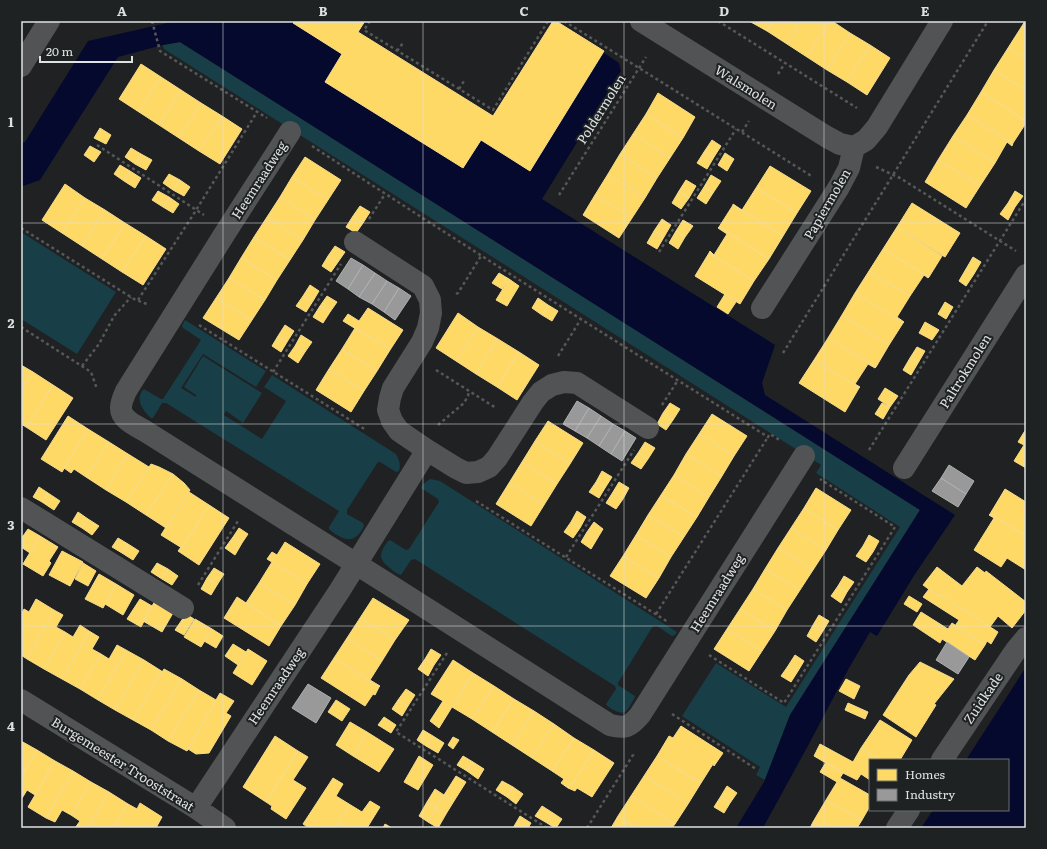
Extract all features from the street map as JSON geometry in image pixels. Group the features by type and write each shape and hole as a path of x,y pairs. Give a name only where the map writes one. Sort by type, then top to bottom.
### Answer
{"street":[{"path":"21,66 49,21"},
{"name":"Walsmolen","path":"641,21 827,137 840,144 854,147"},
{"path":"854,147 866,140 880,122 942,21"},
{"name":"Heemraadweg","path":"121,406 126,391 290,132"},
{"name":"Papiermolen","path":"762,308 836,191 849,168 854,147"},
{"path":"355,242 423,286 430,300 428,328 414,356 393,388 388,410 392,421 399,431 427,450 456,468 466,472 478,472 489,467 497,458 541,392 552,385 564,382 577,383 648,428"},
{"name":"Paltrokmolen","path":"904,468 1026,275"},
{"path":"121,406 122,414 127,420 610,725 619,728 627,727"},
{"name":"Heemraadweg","path":"199,817 427,450"},
{"name":"Heemraadweg","path":"627,727 635,721 801,461"},
{"path":"21,508 183,608"},
{"name":"Zuidkade","path":"943,759 1016,650 1026,638"},
{"name":"Burgemeester Trooststraat","path":"21,700 199,817 225,828"},
{"path":"897,828 908,811"}],"path":[{"name":"Heemraadweg","path":"152,21 159,49 290,132"},
{"path":"370,21 364,30 493,110 548,21"},
{"path":"564,21 836,191"},
{"path":"718,21 880,122"},
{"path":"783,353 988,21"},
{"name":"Poldermolen","path":"559,195 660,33"},
{"path":"397,51 403,43"},
{"path":"459,89 464,82"},
{"path":"138,300 257,112"},
{"path":"659,252 736,129"},
{"path":"290,132 481,256 768,437"},
{"path":"98,145 227,230"},
{"path":"900,178 1020,253"},
{"path":"273,372 385,194"},
{"path":"869,450 1026,199"},
{"path":"21,228 131,297 162,310 175,313 366,430 392,421"},
{"path":"430,314 458,292 481,256"},
{"path":"82,366 99,344 114,316 131,297"},
{"path":"552,385 558,355 581,319"},
{"path":"21,327 91,372 98,393 121,406"},
{"path":"414,356 520,422"},
{"path":"566,557 678,380"},
{"path":"427,450 439,425 464,403 469,391"},
{"path":"478,472 474,500 656,614 784,702 895,527 801,461 770,434 656,614"},
{"path":"183,608 252,499"},
{"path":"461,630 396,732 547,828"},
{"path":"649,699 756,769"},
{"path":"587,827 633,755 627,727"}],"shaded area":[{"path":"180,42 920,510 790,715 765,780 756,775 760,767 682,716 716,663 786,707 900,527 816,473 821,465 164,49 163,45"},
{"path":"21,232 116,292 77,354 21,319"},
{"path":"185,320 266,371 256,387 203,354 181,388 196,397 196,395 184,387 203,356 262,393 243,423 226,411 224,415 262,439 286,401 264,387 272,375 396,454 400,466 399,471 396,472 378,462 347,510 347,514 363,523 364,526 357,536 348,539 334,533 329,529 329,527 339,511 166,403 162,403 153,418 145,412 140,400 141,393 144,389 163,399 201,340 183,328 182,326"},
{"path":"430,479 440,481 677,632 672,636 657,626 653,626 618,683 618,685 635,696 626,711 621,713 618,712 606,704 616,689 615,686 415,559 411,560 401,575 383,562 381,555 388,541 390,540 406,550 409,549 439,502 438,499 421,488 423,484"}],"water":[{"path":"176,21 295,21 294,24 342,54 325,82 463,168 481,140 530,171 604,53 619,63 621,71 542,199 775,345 762,383 765,395 955,515 915,574 877,636 870,632 849,668 764,828 736,828 764,782 790,715 920,510 180,42 118,57 40,180 23,186 21,184 21,143 25,142 88,41"},
{"path":"1026,667 1026,828 921,828 932,811 1009,811 1009,759 967,759"}],"building: Homes":[{"path":"295,21 365,21 358,32 493,116 553,21 556,21 604,51 530,171 481,140 463,168 325,82 342,54 293,23"},
{"path":"749,21 773,21 767,31"},
{"path":"773,21 801,21 787,44 767,31"},
{"path":"801,21 829,21 807,57 787,44"},
{"path":"829,21 832,21 850,33 827,70 807,57"},
{"path":"1026,21 1026,29 1022,26"},
{"path":"1022,26 1026,29 1026,59 1008,48"},
{"path":"850,33 870,45 847,82 827,70"},
{"path":"870,45 890,58 867,95 847,82"},
{"path":"1008,48 1026,59 1026,90 994,70"},
{"path":"141,64 161,77 139,112 119,99"},
{"path":"994,70 1026,90 1026,121 981,92"},
{"path":"161,77 181,90 159,125 139,112"},
{"path":"181,90 201,103 179,138 159,125"},
{"path":"981,92 1026,121 1013,143 967,115"},
{"path":"658,93 695,117 683,138 646,114"},
{"path":"201,103 222,116 199,151 179,138"},
{"path":"646,114 683,138 670,158 633,134"},
{"path":"967,115 1013,143 1012,146 1007,142 995,163 953,136"},
{"path":"222,116 242,129 220,164 199,151"},
{"path":"100,128 111,135 106,144 94,138"},
{"path":"633,134 670,158 657,178 620,154"},
{"path":"953,136 995,163 980,186 938,160"},
{"path":"712,140 721,146 714,157 704,152"},
{"path":"90,146 101,152 94,162 84,155"},
{"path":"131,148 141,154 135,164 125,157"},
{"path":"704,152 714,157 707,169 697,163"},
{"path":"725,153 734,159 727,171 718,165"},
{"path":"141,154 152,160 146,170 135,164"},
{"path":"620,154 657,178 645,198 608,174"},
{"path":"305,157 341,180 328,200 292,177"},
{"path":"938,160 980,186 966,208 925,182"},
{"path":"120,165 130,171 124,181 114,174"},
{"path":"770,166 811,191 797,213 756,188"},
{"path":"130,171 141,178 135,188 124,181"},
{"path":"169,174 180,180 173,190 163,183"},
{"path":"608,174 645,198 632,218 595,195"},
{"path":"711,175 721,181 713,193 704,187"},
{"path":"292,177 328,200 315,220 280,197"},
{"path":"180,180 190,187 184,196 173,190"},
{"path":"686,180 696,186 689,198 679,191"},
{"path":"65,184 85,198 62,233 42,220"},
{"path":"704,187 713,193 706,204 697,198"},
{"path":"756,188 797,213 783,236 733,205 742,210"},
{"path":"158,191 169,197 163,207 152,200"},
{"path":"679,191 689,198 681,209 672,203"},
{"path":"1015,191 1023,196 1015,207 1008,203"},
{"path":"595,195 632,218 619,238 583,215"},
{"path":"169,197 179,204 173,213 163,207"},
{"path":"280,197 315,220 303,240 267,217"},
{"path":"85,198 105,210 82,246 62,233"},
{"path":"912,203 960,233 945,257 897,227"},
{"path":"1008,203 1015,207 1008,220 1000,214"},
{"path":"733,205 783,236 769,259 719,227"},
{"path":"360,206 370,212 363,223 353,216"},
{"path":"105,210 125,223 102,259 82,246"},
{"path":"353,216 363,223 356,233 346,227"},
{"path":"267,217 303,240 290,260 254,237"},
{"path":"662,219 671,225 664,237 654,231"},
{"path":"683,220 693,226 685,237 676,231"},
{"path":"125,223 146,236 122,272 102,259"},
{"path":"719,227 769,259 754,281 709,253 710,251 714,255 727,234 718,228"},
{"path":"897,227 942,256 929,277 883,249"},
{"path":"654,231 664,237 657,249 647,243"},
{"path":"676,231 685,237 678,249 669,243"},
{"path":"146,236 166,249 143,285 122,272"},
{"path":"254,237 290,260 277,280 241,258"},
{"path":"335,246 345,252 338,262 328,256"},
{"path":"883,249 929,277 928,278 924,275 910,296 869,271"},
{"path":"709,253 754,281 740,304 695,276"},
{"path":"328,256 338,262 331,272 322,266"},
{"path":"973,257 981,262 974,274 966,269"},
{"path":"241,258 277,280 265,300 229,278"},
{"path":"966,269 974,274 966,286 959,281"},
{"path":"869,271 910,296 897,317 904,322 903,323 855,293"},
{"path":"499,273 509,279 502,289 492,283"},
{"path":"229,278 265,300 252,320 216,298"},
{"path":"509,279 519,286 507,306 496,300"},
{"path":"310,285 319,291 313,301 303,296"},
{"path":"855,293 903,323 889,345 842,315"},
{"path":"725,294 736,302 728,314 717,307"},
{"path":"303,296 313,301 306,312 296,306"},
{"path":"327,296 337,302 330,312 320,306"},
{"path":"216,298 252,320 239,340 203,318"},
{"path":"538,298 548,305 542,315 532,308"},
{"path":"945,302 953,307 946,319 938,314"},
{"path":"548,305 558,311 552,321 542,315"},
{"path":"320,306 330,312 323,323 313,317"},
{"path":"368,308 403,330 390,350 343,321 348,314 359,321"},
{"path":"458,313 478,327 456,361 436,348"},
{"path":"842,315 889,345 876,367 828,338"},
{"path":"925,322 939,330 932,340 919,333"},
{"path":"285,325 294,331 287,342 278,336"},
{"path":"478,327 498,339 476,374 456,361"},
{"path":"355,328 390,350 377,371 342,349"},
{"path":"301,335 312,342 305,352 295,346"},
{"path":"278,336 287,342 281,352 272,346"},
{"path":"828,338 876,367 875,368 868,364 855,384 860,387 859,388 814,360"},
{"path":"498,339 519,352 497,387 476,374"},
{"path":"295,346 305,352 298,363 288,356"},
{"path":"917,347 925,351 918,363 910,358"},
{"path":"342,349 377,371 364,391 329,369"},
{"path":"519,352 539,365 517,400 497,387"},
{"path":"910,358 918,363 911,375 903,370"},
{"path":"814,360 859,388 845,412 799,383"},
{"path":"21,365 33,372 21,391"},
{"path":"329,369 364,391 351,412 316,390"},
{"path":"33,372 53,385 26,427 21,424 21,391"},
{"path":"53,385 73,398 46,440 26,427"},
{"path":"885,388 898,396 890,407 878,399"},
{"path":"670,403 680,409 673,420 663,413"},
{"path":"882,403 890,407 883,419 875,414"},
{"path":"663,413 673,420 666,430 657,424"},
{"path":"712,414 747,436 734,456 699,434"},
{"path":"68,416 88,429 62,472 41,459"},
{"path":"548,421 583,443 570,464 535,441"},
{"path":"88,429 109,442 86,477 74,469 71,473 64,468"},
{"path":"1026,429 1026,468 1014,461 1024,445 1018,442"},
{"path":"699,434 734,456 722,476 686,454"},
{"path":"535,441 570,464 557,484 522,462"},
{"path":"109,442 128,454 106,490 86,477"},
{"path":"645,442 655,448 648,459 638,453"},
{"path":"638,453 648,459 641,469 631,463"},
{"path":"128,454 149,467 126,502 106,490"},
{"path":"686,454 722,476 709,497 674,475"},
{"path":"522,462 557,484 544,505 509,483"},
{"path":"151,464 173,474 146,515 126,502"},
{"path":"602,471 612,477 605,488 596,482"},
{"path":"173,474 190,490 166,528 146,515"},
{"path":"674,475 709,497 697,517 661,495"},
{"path":"596,482 605,488 599,498 589,492"},
{"path":"619,482 629,488 623,499 613,492"},
{"path":"509,483 544,505 531,526 496,504"},
{"path":"39,487 48,493 42,502 33,497"},
{"path":"816,488 851,510 838,530 804,508"},
{"path":"1005,489 1026,502 1026,536 990,514"},
{"path":"189,492 209,505 182,548 161,535"},
{"path":"613,492 623,499 616,509 606,503"},
{"path":"48,493 60,501 54,510 42,502"},
{"path":"661,495 697,517 684,537 648,515"},
{"path":"209,505 229,518 199,565 178,551 181,547 182,548"},
{"path":"804,508 838,530 826,550 791,528"},
{"path":"577,511 586,517 580,528 571,522"},
{"path":"78,512 88,519 82,528 72,522"},
{"path":"990,514 1026,536 1026,570 1007,558 1001,567 974,550 994,518 989,515"},
{"path":"648,515 684,537 671,557 636,535"},
{"path":"88,519 99,526 92,535 82,528"},
{"path":"571,522 580,528 573,538 564,532"},
{"path":"594,522 603,529 597,539 587,532"},
{"path":"239,528 248,534 242,543 233,537"},
{"path":"791,528 826,550 813,570 778,548"},
{"path":"28,529 40,536 30,553 21,547 21,539"},
{"path":"587,532 597,539 591,549 581,542"},
{"path":"636,535 671,557 659,578 623,556"},
{"path":"869,535 879,541 873,552 863,546"},
{"path":"40,536 58,547 49,561 51,563 43,576 23,564"},
{"path":"233,537 242,543 235,555 225,548"},
{"path":"118,538 128,544 122,553 112,547"},
{"path":"285,542 320,564 307,584 267,559 272,552 277,555"},
{"path":"128,544 139,551 133,560 122,553"},
{"path":"863,546 873,552 866,562 856,556"},
{"path":"778,548 813,570 800,590 765,569"},
{"path":"62,551 83,562 70,586 49,575"},
{"path":"623,556 659,578 646,598 610,576"},
{"path":"272,562 307,584 295,605 259,583"},
{"path":"83,563 96,571 88,586 75,579"},
{"path":"157,563 168,569 162,579 151,572"},
{"path":"937,567 962,586 977,567 985,573 986,571 1026,602 1026,610 1012,628 998,616 990,627 939,594 938,596 923,585"},
{"path":"214,568 224,574 217,585 207,578"},
{"path":"168,569 178,576 172,585 162,579"},
{"path":"765,569 800,590 787,610 753,589"},
{"path":"99,574 116,584 103,608 85,599"},
{"path":"844,576 854,582 847,592 838,586"},
{"path":"207,578 217,585 211,595 201,589"},
{"path":"259,583 295,605 281,626 246,603"},
{"path":"116,584 134,595 123,615 105,604"},
{"path":"838,586 847,592 841,603 831,596"},
{"path":"753,589 787,610 775,631 740,609"},
{"path":"929,589 998,632 991,644 987,641 985,645 955,626 959,620 923,597"},
{"path":"909,596 922,604 917,612 904,604"},
{"path":"237,597 281,626 269,646 224,618"},
{"path":"373,598 409,620 395,640 360,618"},
{"path":"36,599 54,610 27,659 21,655 21,615 24,609 29,612"},
{"path":"140,599 152,606 141,627 127,619"},
{"path":"155,601 173,613 162,632 143,621"},
{"path":"740,609 775,631 762,651 727,629"},
{"path":"54,610 63,615 56,627 65,632 44,669 27,659"},
{"path":"921,612 948,629 952,623 985,645 975,660 942,639 940,643 913,625"},
{"path":"186,614 194,619 184,635 175,630"},
{"path":"819,615 829,621 823,631 813,625"},
{"path":"360,618 395,640 382,661 347,638"},
{"path":"195,619 212,629 201,647 184,637"},
{"path":"80,625 89,631 62,679 44,669 65,632 73,637"},
{"path":"813,625 823,631 816,642 807,636"},
{"path":"212,629 223,636 216,648 204,641"},
{"path":"727,629 762,651 749,671 714,649"},
{"path":"89,631 99,637 92,649 101,654 80,689 62,679"},
{"path":"347,638 382,661 370,680 380,686 379,687 334,658"},
{"path":"233,644 246,652 238,665 225,656"},
{"path":"117,645 126,650 98,700 80,689 101,654 109,659"},
{"path":"248,649 267,661 252,685 233,673"},
{"path":"431,649 441,655 434,665 425,659"},
{"path":"126,650 144,660 115,710 98,700"},
{"path":"795,655 804,661 798,671 788,666"},
{"path":"334,658 379,687 375,695 373,694 365,706 321,678"},
{"path":"425,659 434,665 428,676 418,669"},
{"path":"144,660 163,672 160,674 133,720 115,710"},
{"path":"453,660 473,673 439,728 430,721 443,701 431,694"},
{"path":"920,662 954,679 934,704 936,705 916,737 883,715 909,675"},
{"path":"788,666 798,671 791,682 781,676"},
{"path":"164,669 182,679 151,730 133,720"},
{"path":"473,673 494,686 472,719 452,707"},
{"path":"182,679 199,690 168,741 151,730"},
{"path":"846,679 860,686 854,699 839,691"},
{"path":"494,686 514,699 492,732 472,719"},
{"path":"406,689 415,695 408,706 398,700"},
{"path":"199,690 216,700 187,751 168,741"},
{"path":"220,693 234,701 226,713 231,716 209,753 196,754 188,749"},
{"path":"514,699 534,711 512,745 492,732"},
{"path":"336,700 350,709 342,721 328,712"},
{"path":"398,700 408,706 402,716 392,709"},
{"path":"848,703 868,712 865,719 845,710"},
{"path":"534,711 554,724 532,758 512,745"},
{"path":"384,717 396,725 391,733 378,725"},
{"path":"880,720 912,740 901,759 878,759 861,748"},
{"path":"350,722 367,732 353,756 336,745"},
{"path":"554,724 574,738 552,771 532,758"},
{"path":"681,726 723,753 714,766 713,764 701,783 657,756 669,736 673,738"},
{"path":"423,730 433,736 426,746 417,740"},
{"path":"367,732 394,749 379,772 353,756"},
{"path":"275,736 298,751 266,802 243,787"},
{"path":"433,736 444,743 438,753 426,746"},
{"path":"453,737 459,740 453,749 448,745"},
{"path":"574,738 594,750 568,788 561,783 564,779 552,771"},
{"path":"21,741 37,750 21,777"},
{"path":"820,744 853,762 861,748 878,759 869,759 869,779 861,774 857,780 814,756"},
{"path":"37,750 55,761 35,795 27,790 21,800 21,777"},
{"path":"594,750 614,763 592,797 577,788 575,791 568,788"},
{"path":"298,751 308,757 293,780 306,788 286,819 271,809 272,806 266,802"},
{"path":"419,756 433,765 418,790 404,782"},
{"path":"463,756 473,762 467,771 457,765"},
{"path":"657,756 701,783 688,804 644,776"},
{"path":"55,761 73,771 46,818 28,807"},
{"path":"473,762 484,769 478,779 467,771"},
{"path":"826,762 843,773 840,778 869,794 869,808 862,820 826,800 837,782 820,772"},
{"path":"73,771 91,782 71,815 62,810 55,822 46,818"},
{"path":"456,776 466,782 454,801 444,795"},
{"path":"644,776 688,804 675,824 631,796"},
{"path":"333,778 343,784 336,796 349,804 335,828 309,828 303,824"},
{"path":"502,781 513,787 507,797 496,790"},
{"path":"91,782 109,792 88,828 75,828 80,821 71,815"},
{"path":"727,786 737,793 730,803 721,796"},
{"path":"513,787 523,794 516,804 507,797"},
{"path":"435,789 444,795 436,808 427,802"},
{"path":"109,792 128,804 113,828 88,828"},
{"path":"444,795 454,801 446,814 436,808"},
{"path":"631,796 675,824 672,828 636,828 618,816"},
{"path":"721,796 730,803 724,813 714,807"},
{"path":"826,800 862,820 857,828 824,828 813,822"},
{"path":"370,801 380,807 367,828 335,828 349,804 362,812"},
{"path":"427,802 436,808 428,822 419,816"},
{"path":"140,803 162,817 156,828 117,828 114,826 128,804 137,809"},
{"path":"542,806 553,813 547,823 535,816"},
{"path":"436,808 446,814 438,828 428,822"},
{"path":"553,813 562,819 556,828 547,823"},
{"path":"520,816 531,823 528,828 513,828"},
{"path":"618,816 636,828 611,828"},
{"path":"813,822 824,828 810,828"},
{"path":"385,824 392,828 383,828"}],"building: Industry":[{"path":"351,258 363,265 348,289 336,281"},
{"path":"363,265 375,273 359,297 348,289"},
{"path":"375,273 387,281 372,304 359,297"},
{"path":"387,281 399,288 384,312 372,304"},
{"path":"399,288 411,296 395,320 384,312"},
{"path":"577,401 589,408 575,431 563,424"},
{"path":"589,408 601,416 587,438 575,431"},
{"path":"601,416 613,424 599,446 587,438"},
{"path":"613,424 625,431 611,454 599,446"},
{"path":"625,431 636,438 622,461 611,454"},
{"path":"949,465 974,481 966,494 941,478"},
{"path":"941,478 966,494 958,507 932,491"},
{"path":"947,642 969,657 958,674 936,660"},
{"path":"308,684 331,698 316,723 292,708"}]}
